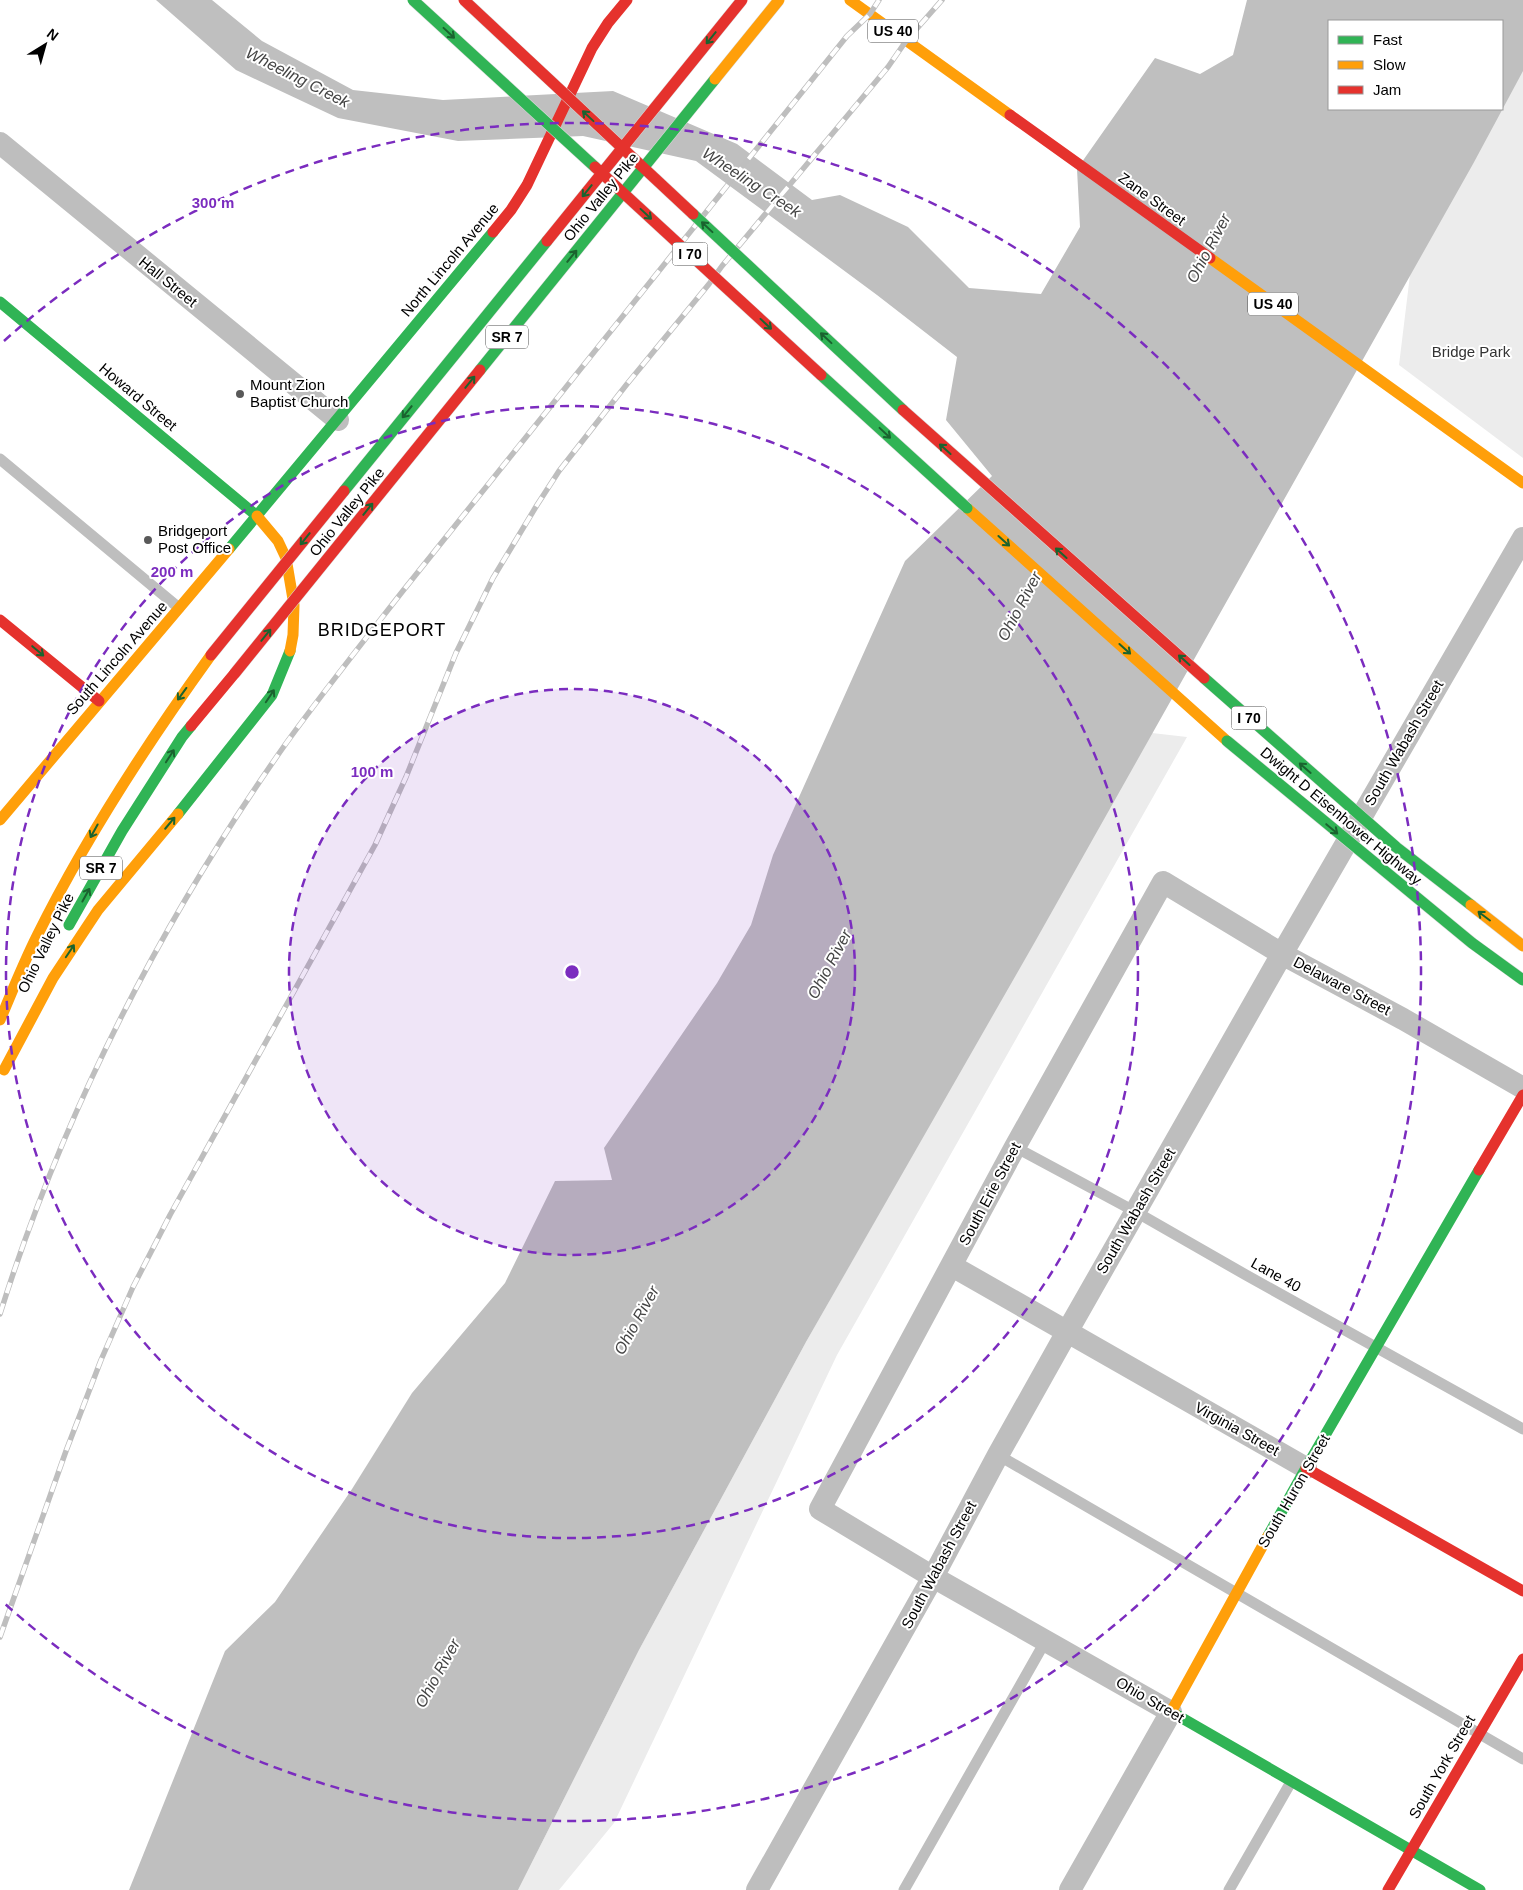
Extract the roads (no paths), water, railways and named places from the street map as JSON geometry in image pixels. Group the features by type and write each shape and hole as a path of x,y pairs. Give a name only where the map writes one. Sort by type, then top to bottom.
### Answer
{"main road":[{"name":"Dwight D Eisenhower Highway","path":"413,0 967,508 1227,741 1472,943 1523,980"},
{"name":"Dwight D Eisenhower Highway","path":"464,0 981,481 1396,848 1523,946"},
{"name":"North Lincoln Avenue","path":"257,516 511,210 533,176 590,50 601,30 628,0"},
{"name":"Ohio Valley Pike","path":"0,1020 37,937 104,814 162,722 211,654 742,0"},
{"name":"Ohio Valley Pike","path":"66,932 122,831 182,737 236,673 779,0"},
{"name":"Zane Street","path":"850,0 1523,483"},
{"name":"Howard Street","path":"0,302 257,516 283,549 293,588 295,628 287,664 272,695 199,788 98,910 53,978 4,1070"},
{"name":"South Lincoln Avenue","path":"0,820 257,516"},
{"path":"0,620 98,702"},
{"name":"Ohio Valley Pike","path":"0,1082 52,958"},
{"name":"South Huron Street","path":"1171,1712 1306,1468 1523,1095"},
{"name":"Virginia Street","path":"1306,1468 1523,1590"},
{"name":"South York Street","path":"1388,1890 1523,1659"},
{"name":"Ohio Street","path":"1171,1712 1480,1890"}],"street":[{"name":"Hall Street","path":"0,143 338,420"},
{"name":"South Wabash Street","path":"758,1890 933,1577 1066,1332 1523,538"},
{"name":"Delaware Street","path":"1162,882 1282,954 1403,1019 1523,1088"},
{"name":"South Erie Street","path":"820,1509 1015,1147 1162,882"},
{"name":"Virginia Street","path":"952,1266 1306,1468"},
{"name":"Ohio Street","path":"820,1509 933,1577 1171,1712"},
{"name":"South Huron Street","path":"1070,1890 1171,1712"}],"lane":[{"path":"0,460 180,608"},
{"name":"Lane 40","path":"1015,1147 1136,1212 1523,1429"},
{"path":"998,1455 1523,1759"},
{"path":"904,1890 1046,1640"},
{"path":"1229,1890 1291,1782"}],"water":[{"path":"156,0 212,0 262,41 353,90 443,100 613,91 737,144 812,200 840,195 908,227 969,288 1041,294 1080,227 1077,169 1155,58 1200,74 1233,55 1247,0 1523,0 1523,71 1503,108 1503,20 1328,20 1328,110 1502,110 1036,940 806,1342 639,1650 518,1890 129,1890 225,1651 275,1602 352,1489 412,1393 505,1283 555,1181 612,1180 604,1148 717,983 751,925 773,855 905,561 992,476 946,420 957,357 877,295 696,161 583,136 458,141 338,118 236,70"}],"railway":[{"path":"0,1314 26,1238 55,1163 121,1017 199,876 242,808 301,723 402,592 847,36 870,14 879,0"},
{"path":"0,1637 66,1451 101,1360 133,1287 170,1215 375,845 406,777 456,653 493,578 559,471 722,266 888,67 906,41 942,0"}],"place":[{"name":"Mount Zion Baptist Church","path":"240,394"},
{"name":"Bridgeport Post Office","path":"148,540"}],"district":[{"name":"BRIDGEPORT","path":"382,630"}],"water label":[{"name":"Wheeling Creek","path":"298,77"},
{"name":"Wheeling Creek","path":"752,182"},
{"name":"Ohio River","path":"1208,248"},
{"name":"Ohio River","path":"1019,606"},
{"name":"Ohio River","path":"829,964"},
{"name":"Ohio River","path":"636,1320"},
{"name":"Ohio River","path":"437,1673"}],"park label":[{"name":"Bridge Park","path":"1471,352"}]}
